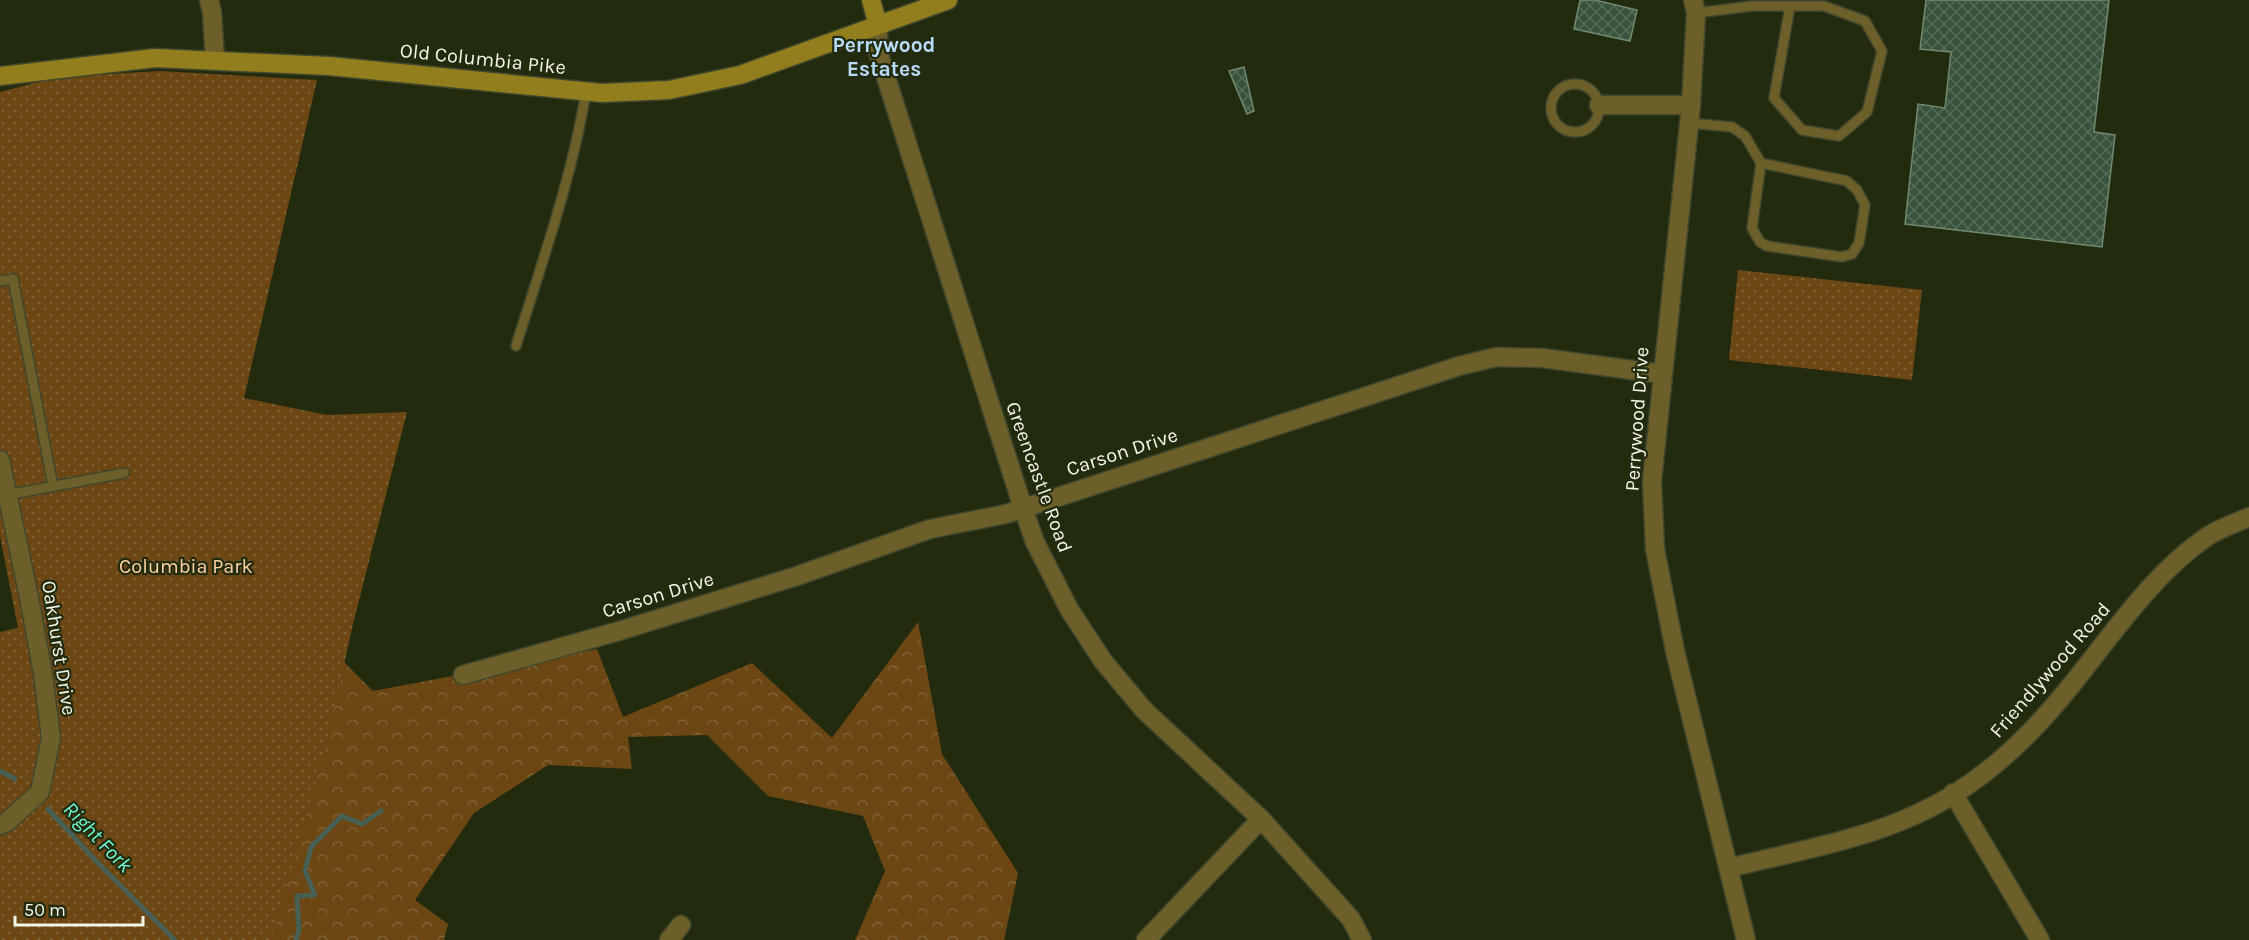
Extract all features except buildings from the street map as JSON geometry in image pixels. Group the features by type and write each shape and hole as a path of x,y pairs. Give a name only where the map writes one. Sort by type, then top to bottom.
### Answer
{"main road":[{"name":"Greencastle Road","path":"871,0 878,25"},
{"name":"Old Columbia Pike","path":"0,76 155,58 329,66 602,93 669,90 740,75 948,0"}],"street":[{"path":"209,0 215,60"},
{"name":"Perrywood Drive","path":"1695,7 1691,105 1652,481 1655,549 1675,651 1746,940"},
{"name":"Greencastle Road","path":"878,25 878,52 1023,508 1035,542 1069,609 1103,661 1144,710 1261,819 1351,919 1362,940"},
{"path":"1599,105 1691,105"},
{"name":"Carson Drive","path":"463,675 619,631 797,576 930,529 1006,514 1448,369 1487,359 1496,357 1542,358 1662,374"},
{"name":"Oakhurst Drive","path":"0,460 29,597 51,738 40,792 7,822 0,825"},
{"name":"Friendlywood Road","path":"1729,868 1869,832 1917,814 1953,794 1998,762 2032,730 2152,587 2184,555 2209,535 2249,517"},
{"path":"1953,794 2040,940"},
{"path":"1146,940 1261,819"},
{"path":"669,940 681,925"}],"lane":[{"path":"1695,7 1752,6 1790,6 1824,6 1865,21 1882,51 1867,112 1839,136 1802,130 1774,98 1790,6"},
{"path":"1568,85 1584,86 1591,90 1599,105 1592,125 1579,132 1564,129 1553,118 1551,111 1555,96 1568,85"},
{"path":"516,346 553,227 582,117 586,92"},
{"path":"1689,123 1732,127 1745,136 1761,163 1752,228 1760,242 1767,246 1842,257 1852,254 1859,243 1865,205 1857,190 1847,181 1761,163"},
{"path":"0,281 13,279 53,486"},
{"path":"7,495 124,473"}],"green space":[{"name":"Columbia Park","path":"160,71 317,80 244,398 327,415 407,412 353,624 325,749 271,940 0,940 0,632 18,628 0,536 0,92 57,77"},
{"path":"1738,270 1922,290 1912,380 1729,360"},
{"path":"918,622 942,754 1018,873 1004,940 855,940 885,871 863,816 768,796 707,735 628,737 632,769 548,765 474,813 415,900 448,924 444,940 137,940 311,629 373,691 597,649 623,717 752,663 832,738"}],"waterway":[{"path":"0,771 15,779"},
{"name":"Right Fork","path":"48,809 175,940"},
{"path":"296,940 299,930 297,896 315,895 305,871 311,847 342,816 362,824 381,811"}],"district":[{"name":"Perrywood Estates","path":"884,57"}]}
